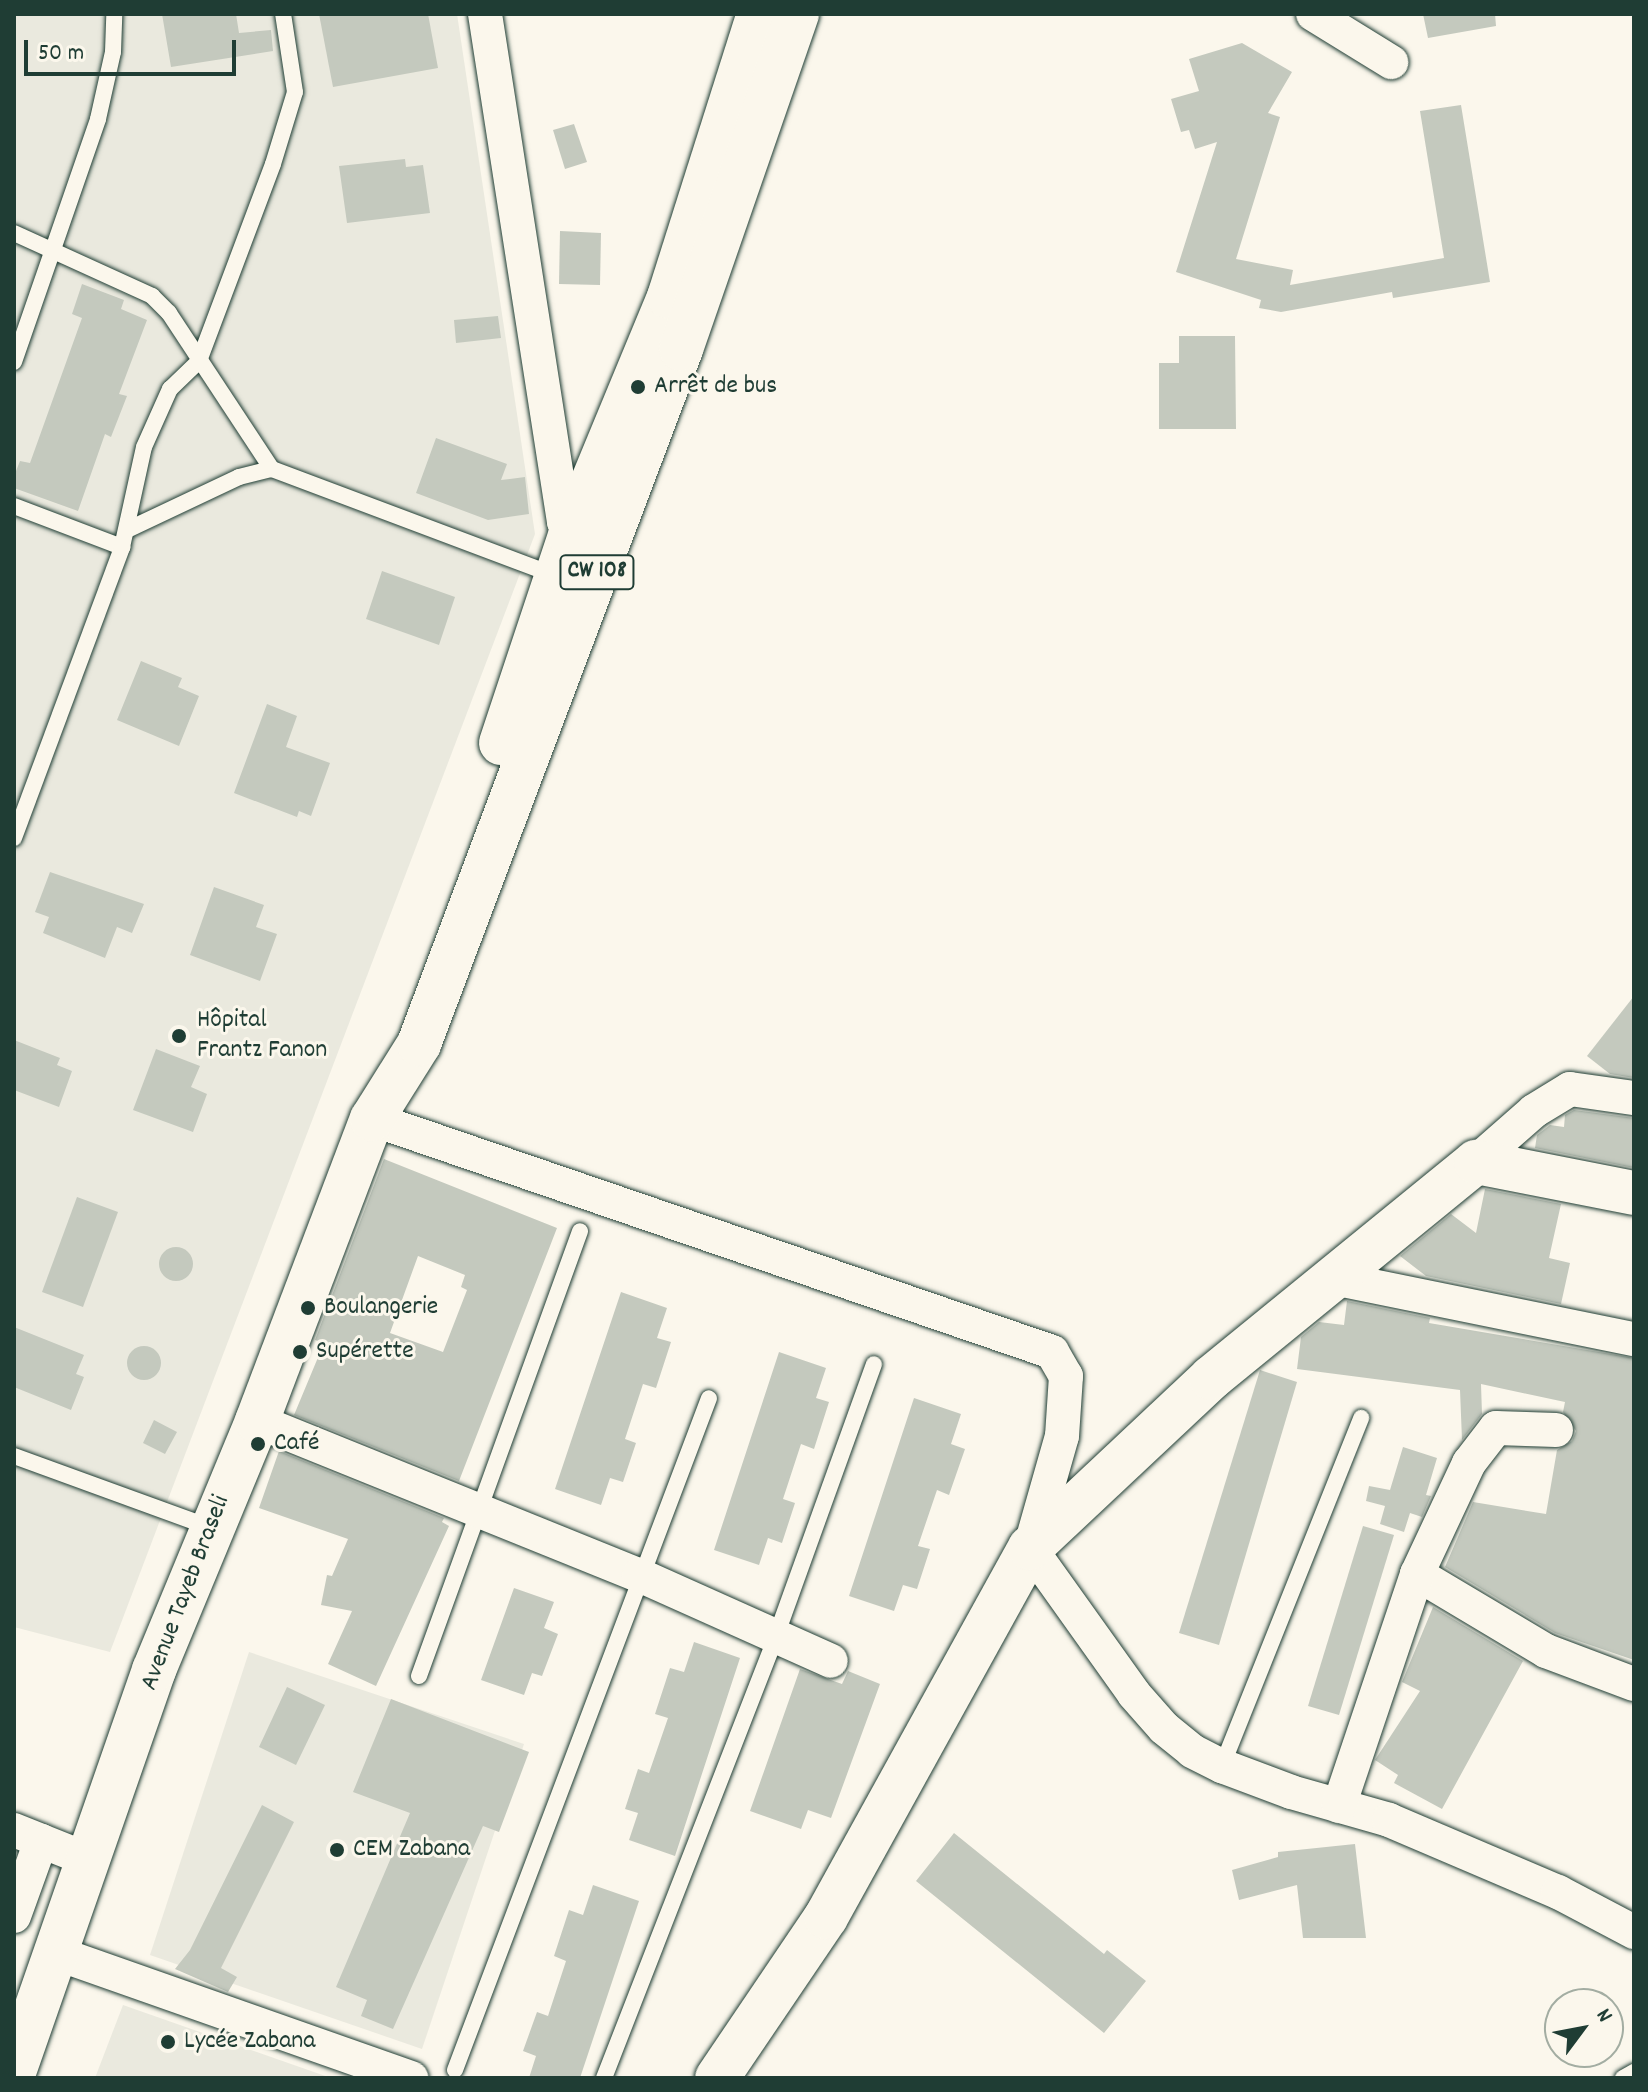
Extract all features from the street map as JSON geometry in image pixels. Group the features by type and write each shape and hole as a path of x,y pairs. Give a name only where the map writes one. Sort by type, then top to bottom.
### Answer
{"main road":[{"name":"CW 108","path":"372,1119 419,1044 669,297 759,14"},
{"name":"CW 108","path":"372,1119 558,577 586,548 797,14"},
{"name":"Avenue Tayeb Braseli","path":"14,2072 86,1859 209,1527 257,1421 372,1119"},
{"path":"717,2078 826,1917 1030,1548 1102,1484 1211,1378 1476,1162 1634,1193"}],"street":[{"path":"485,14 564,522 586,548"},
{"path":"1313,14 1391,62"},
{"path":"1476,1162 1534,1111 1570,1089 1634,1098"},
{"path":"372,1119 1024,1339 1052,1352 1066,1376 1062,1436 1030,1548 1134,1694 1192,1751 1222,1766 1389,1820 1558,1892 1634,1932"},
{"path":"1333,1278 1634,1339"},
{"path":"257,1421 639,1575 775,1639 831,1661"},
{"path":"1339,1806 1417,1574 1469,1463 1496,1428 1556,1430"},
{"path":"1062,1436 1102,1484"},
{"path":"1417,1574 1546,1651 1634,1684"},
{"path":"14,1916 28,1835 86,1859"},
{"path":"53,1952 411,2078"}],"lane":[{"path":"14,362 98,119 113,52 114,14"},
{"path":"14,838 122,547 144,447 170,389 199,361 295,92 283,14"},
{"path":"14,233 152,296 169,313 272,469"},
{"path":"127,530 239,477 272,469 558,577"},
{"path":"14,506 122,547"},
{"path":"419,1676 580,1231"},
{"path":"604,2078 775,1639 874,1364"},
{"path":"455,2070 639,1575 709,1398"},
{"path":"1222,1766 1361,1418"},
{"path":"14,1456 209,1527"},
{"path":"1623,2078 1634,2072"}],"shaded area":[{"name":"Hôpital Frantz Fanon","path":"14,14 457,14 535,534 110,1652 14,1627"},
{"name":"CEM Zabana","path":"249,1652 524,1744 422,2049 150,1955"},
{"name":"Lycée Zabana","path":"123,2005 331,2078 95,2078"}],"building":[{"path":"162,14 236,14 239,33 271,30 273,51 171,67"},
{"path":"319,14 428,14 438,68 333,87"},
{"path":"1423,14 1495,14 1496,26 1428,38"},
{"path":"1242,43 1292,72 1268,113 1280,117 1236,259 1293,270 1290,285 1444,258 1420,111 1461,105 1490,282 1393,298 1392,292 1281,312 1259,308 1261,300 1176,272 1217,142 1195,149 1189,130 1181,132 1171,99 1199,91 1189,59"},
{"path":"574,124 587,162 565,169 553,130"},
{"path":"405,159 406,167 423,165 430,213 347,223 339,166"},
{"path":"560,231 601,233 600,285 559,284"},
{"path":"82,284 124,300 121,309 147,320 119,394 127,396 111,437 105,434 78,511 14,488 14,476 20,461 30,463 82,318 72,314"},
{"path":"498,316 501,338 456,343 454,320"},
{"path":"1179,336 1235,336 1236,429 1159,429 1159,363 1179,363"},
{"path":"436,438 507,464 501,480 525,477 529,514 488,520 416,493"},
{"path":"382,571 455,597 439,645 366,619"},
{"path":"141,661 182,678 178,687 199,696 179,746 117,720"},
{"path":"267,704 297,716 286,747 330,763 311,816 299,811 297,817 234,793"},
{"path":"50,872 144,904 132,933 117,927 105,958 43,933 49,917 35,912"},
{"path":"214,887 264,905 256,927 277,934 260,981 190,955"},
{"path":"1634,996 1634,1078 1610,1074 1587,1056"},
{"path":"14,1040 60,1058 57,1065 72,1071 59,1107 14,1090"},
{"path":"156,1049 200,1066 191,1087 207,1094 193,1132 133,1110"},
{"path":"1574,1110 1634,1118 1634,1168 1535,1148 1537,1135 1550,1125 1564,1127 1565,1115"},
{"path":"384,1159 557,1228 459,1481 294,1415 324,1343 315,1340","holes":["418,1256 465,1275 461,1287 467,1290 443,1352 390,1333"]},
{"path":"1485,1189 1561,1204 1549,1258 1570,1263 1561,1304 1426,1276 1400,1256 1451,1214 1476,1233"},
{"path":"77,1197 118,1212 83,1307 42,1292"},
{"path":"176,1247 188,1252 193,1264 188,1276 176,1281 164,1276 159,1264 164,1252"},
{"path":"621,1292 667,1308 657,1338 671,1342 656,1388 643,1384 625,1439 636,1443 623,1482 610,1478 601,1505 555,1489"},
{"path":"1347,1301 1430,1318 1429,1323 1634,1358 1634,1660 1555,1633 1445,1567 1473,1502 1546,1514 1557,1450 1572,1441 1576,1431 1563,1412 1565,1402 1481,1384 1482,1414 1462,1440 1460,1390 1297,1369 1301,1337 1319,1322 1344,1325"},
{"path":"14,1327 84,1355 76,1374 84,1377 71,1410 14,1387"},
{"path":"144,1346 156,1351 161,1363 156,1375 144,1380 132,1375 127,1363 132,1351"},
{"path":"779,1352 826,1368 816,1398 829,1402 814,1449 801,1444 783,1499 795,1503 782,1543 768,1538 759,1565 714,1550"},
{"path":"1260,1370 1297,1382 1219,1645 1179,1633"},
{"path":"914,1398 961,1414 951,1444 965,1449 949,1495 937,1490 918,1546 930,1549 917,1589 903,1585 894,1611 849,1596"},
{"path":"154,1420 177,1432 165,1454 143,1443"},
{"path":"1403,1447 1437,1458 1426,1495 1431,1496 1422,1517 1410,1513 1404,1532 1380,1524 1385,1506 1366,1501 1369,1486 1390,1490"},
{"path":"279,1451 444,1518 442,1522 449,1526 376,1686 328,1664 352,1611 321,1605 327,1575 332,1576 348,1539 259,1508"},
{"path":"1363,1526 1394,1535 1339,1715 1308,1706"},
{"path":"514,1588 554,1602 544,1628 558,1634 542,1676 532,1673 524,1695 481,1680"},
{"path":"1433,1607 1523,1661 1442,1809 1394,1783 1398,1775 1375,1760 1420,1691 1402,1682"},
{"path":"694,1642 740,1658 675,1856 629,1840 638,1813 625,1809 638,1769 649,1773 668,1718 655,1714 670,1668 684,1672"},
{"path":"800,1669 842,1684 848,1671 880,1684 831,1818 808,1810 801,1829 750,1811"},
{"path":"287,1687 325,1705 296,1765 259,1747"},
{"path":"391,1699 529,1752 499,1832 483,1826 393,2029 361,2016 367,2000 336,1987 410,1813 353,1792"},
{"path":"262,1805 294,1822 221,1968 237,1977 228,1992 175,1969 190,1950"},
{"path":"954,1833 1104,1954 1107,1950 1146,1981 1104,2033 916,1881"},
{"path":"1355,1844 1366,1938 1303,1938 1297,1885 1239,1900 1232,1870 1278,1857 1278,1852"},
{"path":"593,1885 639,1901 580,2078 529,2078 536,2056 523,2051 537,2012 548,2016 566,1961 554,1956 569,1910 583,1915"}],"place":[{"name":"Arrêt de bus","path":"638,387"},
{"name":"Hôpital Frantz Fanon","path":"179,1036"},
{"name":"Boulangerie","path":"308,1308"},
{"name":"Supérette","path":"300,1352"},
{"name":"Café","path":"258,1444"},
{"name":"CEM Zabana","path":"337,1850"},
{"name":"Lycée Zabana","path":"168,2042"}]}
